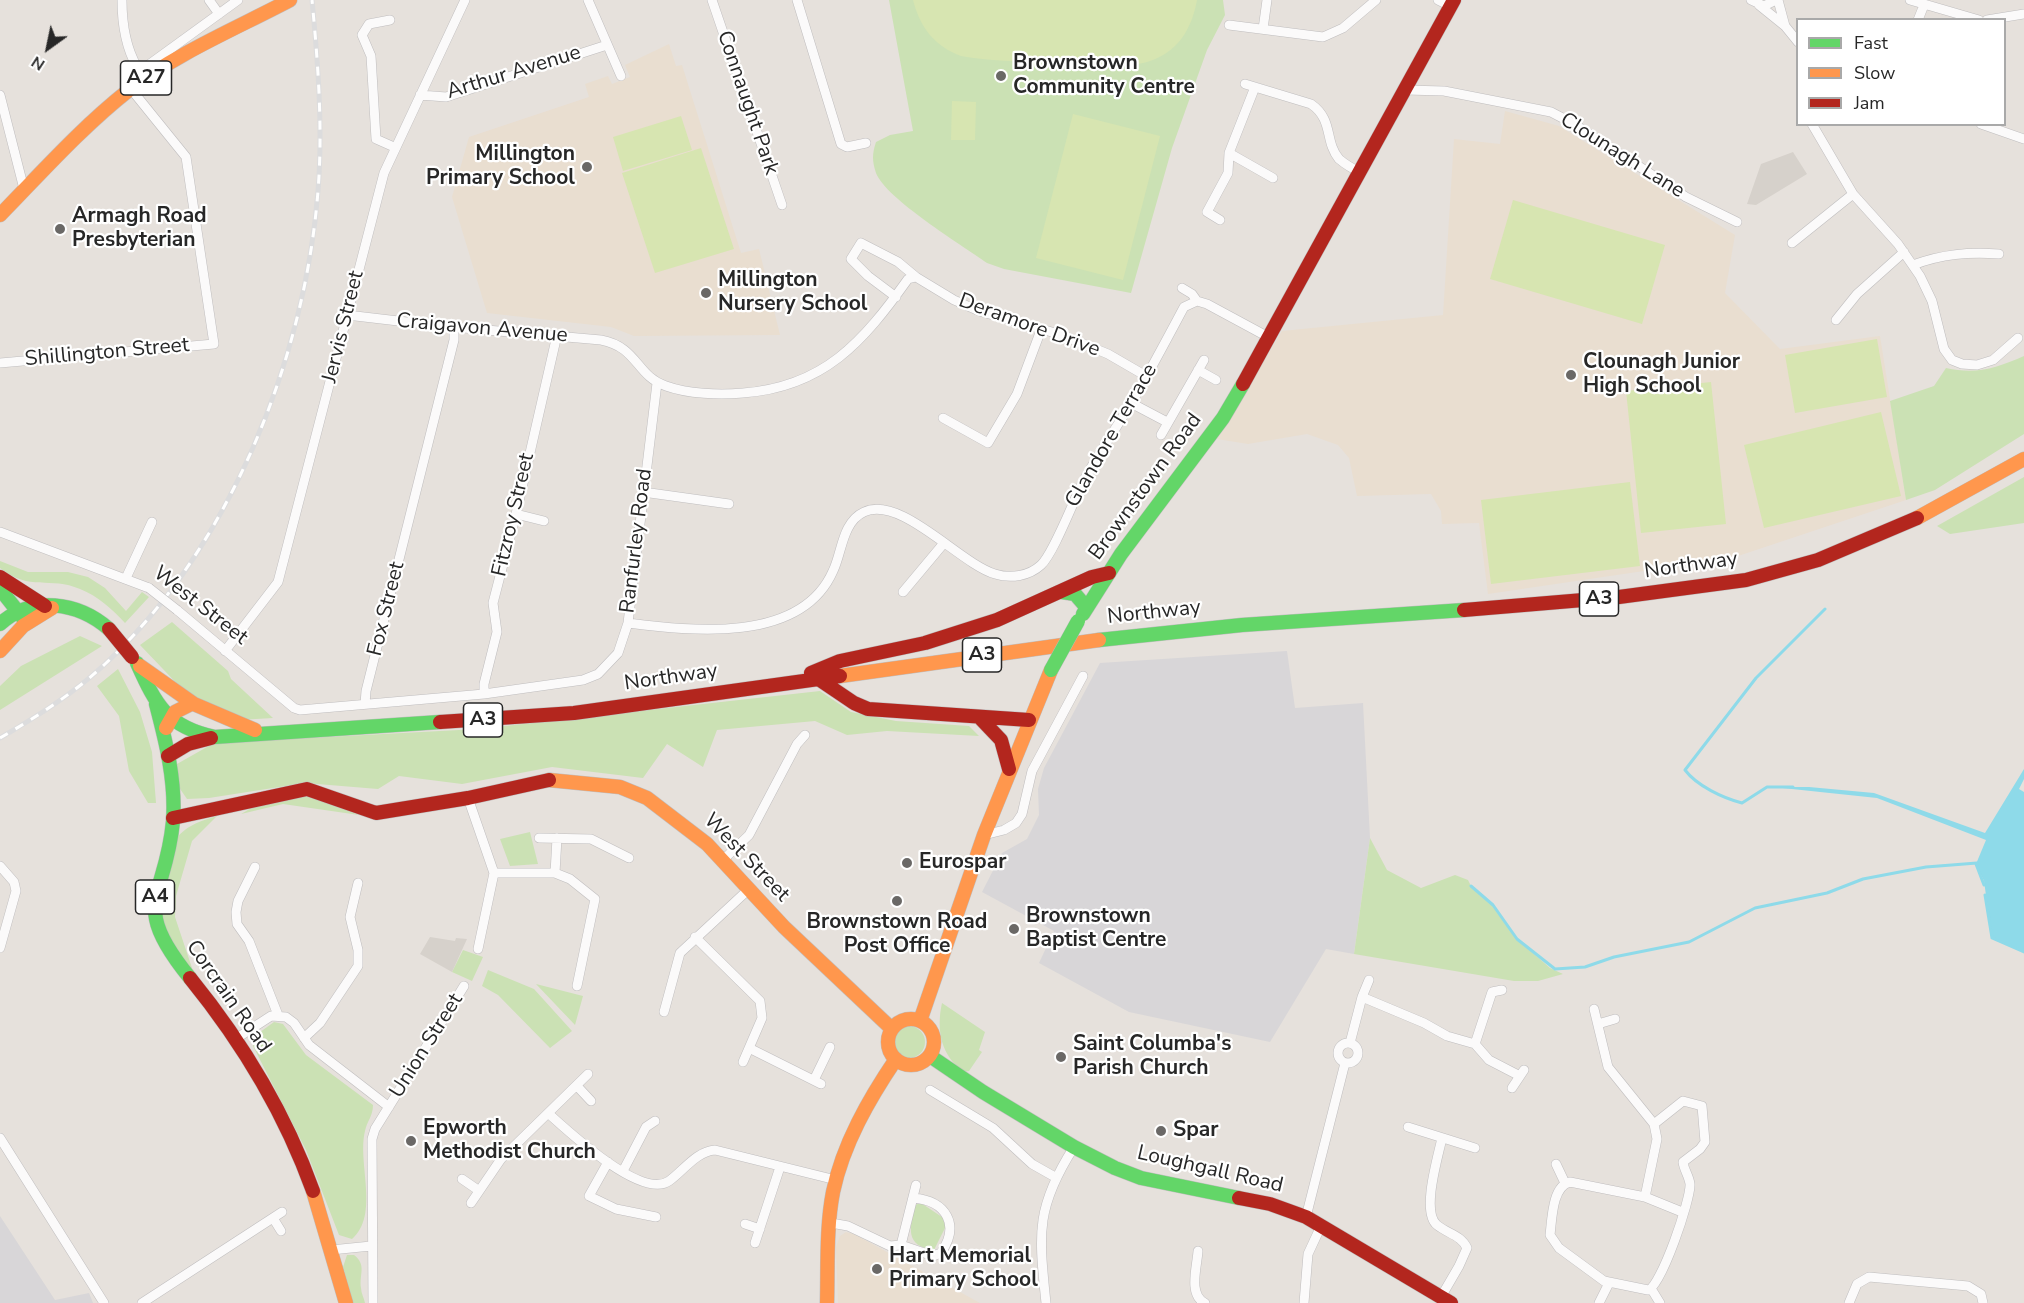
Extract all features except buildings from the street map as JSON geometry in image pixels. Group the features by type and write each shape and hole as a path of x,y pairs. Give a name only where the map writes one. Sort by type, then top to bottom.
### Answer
{"main road":[{"name":"A27","path":"0,215 89,124 144,74 290,0"},
{"name":"Brownstown Road","path":"920,1021 984,835 1051,670 1078,621 1109,573 1223,418 1270,338 1406,90 1447,2"},
{"name":"Northway","path":"135,660 156,704 169,718 195,733 215,737 334,727 516,718 650,703 817,678 1193,630 1555,604 1721,586 1787,570 1820,559 1925,514 2024,459"},
{"path":"788,682 840,661 925,643 997,620 1092,577 1109,573"},
{"path":"0,577 49,608"},
{"path":"0,589 21,616"},
{"path":"1062,592 1075,594 1087,608"},
{"path":"0,624 49,608"},
{"name":"Northway","path":"49,608 75,608 93,615 109,629 135,660 191,704 217,717 265,733"},
{"path":"0,651 21,616"},
{"path":"817,678 868,709 1029,720"},
{"name":"Corcrain Road","path":"156,704 168,756 173,818 171,836 157,877 154,906 157,926 166,947 270,1094 310,1180 346,1303"},
{"path":"164,733 169,718 176,710 191,704"},
{"path":"980,718 996,730 1009,769"},
{"path":"168,756 188,744 215,737"},
{"name":"West Street","path":"173,818 306,789 324,792 370,813 468,798 550,780 620,787 647,798 707,844 784,927 892,1029"},
{"path":"902,1021 920,1021 926,1024 933,1036 930,1056 917,1064 902,1063 896,1059 888,1042 892,1029 902,1021"},
{"name":"Loughgall Road","path":"930,1056 983,1092 1074,1147 1115,1168 1141,1178 1270,1203 1306,1217 1446,1300"},
{"path":"827,1303 831,1222 836,1180 855,1131 896,1059"}],"street":[{"path":"122,0 122,24 129,54 144,74 238,0"},
{"path":"209,0 219,14"},
{"name":"Jervis Street","path":"225,651 278,582 384,173 394,147 465,0"},
{"name":"Arthur Avenue","path":"588,0 621,76"},
{"name":"Connaught Park","path":"712,0 782,205"},
{"path":"797,0 841,144 847,147 866,143"},
{"path":"1263,29 1266,0"},
{"path":"1229,25 1323,37 1343,28 1376,0"},
{"path":"1755,3 1770,4 1777,0 1785,26"},
{"path":"1910,0 1924,5 1936,4 1974,18"},
{"path":"1755,3 1785,26 1796,41"},
{"path":"1919,18 1924,5"},
{"path":"1999,18 2024,14"},
{"path":"390,20 369,24 362,35 371,56 376,139 394,147"},
{"name":"Arthur Avenue","path":"420,95 446,97 607,45"},
{"path":"1220,220 1207,212 1228,173 1229,153 1250,85 1318,108 1325,117 1340,159 1360,172"},
{"name":"Shillington Street","path":"0,363 214,344 186,157 131,88"},
{"name":"Clounagh Lane","path":"1406,90 1444,91 1551,112 1574,124 1686,197 1732,220 1732,208"},
{"path":"0,95 24,189"},
{"path":"1813,126 1853,194 1913,265 1932,301 1944,349 1952,360 1977,366 1993,360 2018,339"},
{"path":"1986,126 2024,140"},
{"path":"1229,153 1273,178"},
{"path":"1792,243 1853,194"},
{"name":"Deramore Drive","path":"896,297 868,276 851,259 861,243 898,262 916,277 954,300 979,311 1062,335 1108,354 1146,376"},
{"path":"1836,320 1857,294 1904,252"},
{"path":"1913,265 1936,256 1968,252 1999,254"},
{"path":"657,383 667,387 731,394 767,391 805,379 837,360 872,329 908,279 916,277"},
{"path":"1182,288 1192,294 1197,301 1270,338"},
{"name":"Glandore Terrace","path":"944,543 966,560 995,574 1014,577 1030,573 1045,560 1084,480 1131,403 1184,307 1197,301"},
{"name":"Craigavon Avenue","path":"347,315 616,343 628,351 648,376 657,383"},
{"name":"Fox Street","path":"365,704 366,692 454,340 454,326"},
{"path":"943,418 988,443 1017,394 1041,330"},
{"name":"Fitzroy Street","path":"484,694 484,684 497,632 493,603 557,336"},
{"path":"1161,435 1204,360"},
{"path":"1198,370 1216,380"},
{"name":"Ranfurley Road","path":"484,694 584,680 598,674 618,654 628,623 657,383"},
{"path":"1131,403 1167,422"},
{"path":"643,492 729,504"},
{"path":"628,623 711,631 742,628 778,619 804,605 819,591 833,573 848,529 864,512 887,510 900,515 944,543 903,592"},
{"path":"516,514 544,521"},
{"path":"126,578 152,522"},
{"name":"West Street","path":"0,532 149,588 294,708 300,710 365,704"},
{"path":"984,835 1004,830 1016,823 1022,814 1032,771 1083,676"},
{"path":"365,704 484,694"},
{"path":"723,860 749,835 796,744 805,735"},
{"path":"468,798 494,873 478,949"},
{"path":"539,838 591,839 629,858"},
{"path":"555,873 557,838"},
{"path":"0,866 14,882 16,891 0,948"},
{"path":"255,867 238,901 237,924 249,941 278,1015"},
{"path":"494,873 555,873 570,879 595,899 577,986"},
{"path":"304,1038 320,1023 358,966 358,950 350,917 358,884"},
{"path":"664,1012 680,953 749,890"},
{"path":"695,937 760,1001 762,1018 743,1062"},
{"path":"1350,1043 1369,980"},
{"name":"Union Street","path":"373,1303 372,1139 389,1107 464,986"},
{"path":"1475,1044 1492,993 1502,990"},
{"path":"1362,997 1424,1023 1448,1036 1475,1044 1489,1060 1521,1072 1512,1088"},
{"path":"1594,1009 1608,1067 1654,1124 1657,1139 1645,1197"},
{"path":"234,1040 271,1016 278,1015 294,1023 304,1038 337,1069 389,1107"},
{"path":"1598,1024 1616,1019"},
{"path":"1345,1063 1340,1059 1338,1052 1341,1046 1350,1043"},
{"path":"1345,1063 1354,1061 1358,1056 1356,1047 1350,1043"},
{"path":"749,1048 818,1082 830,1047"},
{"path":"1306,1217 1345,1063"},
{"path":"471,1203 501,1159 588,1074"},
{"path":"577,1086 591,1101"},
{"path":"930,1090 993,1128 1032,1164 1055,1177"},
{"path":"1702,1106 1710,1099"},
{"path":"1654,1124 1683,1101 1702,1106"},
{"path":"1652,1290 1668,1258 1690,1186 1683,1162 1700,1149 1705,1142 1702,1106"},
{"path":"549,1114 608,1162 638,1179 656,1185 667,1182 702,1154 715,1150 836,1180"},
{"path":"623,1171 646,1127 655,1121"},
{"path":"1408,1128 1475,1148"},
{"path":"0,1138 104,1303"},
{"path":"1442,1138 1430,1212 1437,1226 1464,1241 1467,1248 1446,1300"},
{"path":"1046,1303 1041,1248 1042,1218 1055,1177 1074,1147"},
{"path":"608,1162 589,1196 616,1209 656,1217"},
{"path":"1556,1164 1565,1184"},
{"path":"755,1243 780,1167"},
{"path":"462,1179 478,1190"},
{"path":"1660,1303 1652,1290 1609,1282 1553,1242 1550,1235 1554,1209 1559,1191 1570,1182 1645,1197 1682,1212"},
{"path":"901,1245 916,1185"},
{"path":"831,1222 848,1226 890,1246 901,1245 933,1256 941,1253 952,1231 950,1220 944,1212 922,1199 913,1198"},
{"path":"142,1303 282,1212"},
{"path":"273,1218 281,1231"},
{"path":"745,1224 760,1229"},
{"path":"1304,1303 1308,1254 1321,1226"},
{"path":"331,1250 371,1246"},
{"path":"1198,1251 1195,1292 1199,1300 1205,1303"},
{"path":"1849,1303 1857,1284 1869,1277 1968,1286 1981,1294 1983,1303"},
{"path":"1599,1303 1609,1282"}],"shaded area":[{"name":"Millington Primary School","path":"669,44 676,66 682,65 741,253 759,249 780,335 634,336 611,327 487,313 452,197 469,137 589,97 585,84 608,76 612,84 630,77 625,65"},
{"name":"Clounagh Junior High School","path":"1505,111 1559,126 1735,235 1725,293 1780,349 1880,336 1906,500 1732,558 1488,594 1479,523 1442,524 1441,511 1431,494 1357,496 1349,458 1338,445 1307,434 1248,444 1217,439 1282,331 1443,315 1454,139 1500,144"},
{"path":"1793,152 1807,174 1756,205 1747,204 1761,164"},
{"path":"1287,651 1295,708 1363,703 1370,838 1354,954 1326,949 1270,1042 1129,1012 1039,963 1054,931 982,892 1002,853 1027,839 1039,815 1038,789 1044,768 1100,663"},
{"path":"430,937 455,941 456,938 467,939 452,972 420,954"},
{"path":"0,1216 55,1300 89,1293 93,1303 0,1303"},
{"name":"Hart Memorial Primary School","path":"846,1232 854,1234 980,1303 838,1303 836,1247 840,1236"}],"green space":[{"path":"889,0 1223,0 1225,15 1207,50 1172,148 1131,293 1004,269 987,263 909,208 883,184 874,165 873,154 876,142 890,135 913,131"},
{"path":"913,0 1197,0 1189,26 1176,45 1160,57 1140,64 1095,66 961,56 943,47 924,27"},
{"path":"952,101 976,102 975,140 951,140"},
{"path":"1073,114 1160,136 1123,280 1036,258"},
{"path":"681,116 692,150 623,171 613,137"},
{"path":"701,148 734,249 655,273 622,173"},
{"path":"1513,200 1665,245 1642,324 1490,279"},
{"path":"1877,339 1887,397 1795,413 1785,355"},
{"path":"2024,356 2024,434 1935,490 1906,500 1890,401 1934,386 1946,368 1967,371 1986,369"},
{"path":"1711,382 1726,524 1641,533 1626,391"},
{"path":"1881,412 1901,496 1764,528 1744,445"},
{"path":"2024,477 2024,523 1950,534 1937,526"},
{"path":"1630,482 1640,566 1491,584 1481,500"},
{"path":"0,561 28,572 68,572 88,577 105,588 126,611 142,592 149,597 125,623 104,603 87,592 69,585 21,580 0,568"},
{"path":"172,622 228,671 231,679 273,718 239,720 184,691 140,645"},
{"path":"80,636 102,646 0,710 0,686 21,666"},
{"path":"118,669 140,712 152,752 156,803 148,803 129,771 119,716 97,686"},
{"path":"820,691 851,712 896,721 969,726 979,736 887,731 847,735 815,721 717,730 703,767 667,744 643,778 552,767 462,784 399,776 378,789 305,783 209,798 187,799 176,783 177,764 214,743 478,729"},
{"path":"293,796 312,797 359,815 283,804 241,814 260,803"},
{"path":"217,816 192,841 176,896 175,917 194,974 161,927 158,900 174,842 178,836 199,822"},
{"path":"530,832 538,864 510,866 500,839"},
{"path":"1370,838 1387,870 1421,888 1455,875 1468,880 1471,886 1493,905 1517,939 1550,968 1563,974 1538,981 1514,981 1354,954"},
{"path":"463,950 483,957 472,981 452,972"},
{"path":"488,970 534,989 572,1031 550,1048 498,995 482,986"},
{"path":"536,984 583,996 575,1025"},
{"path":"942,1003 985,1032 979,1050 982,1052 969,1071 964,1072 956,1066 945,1050 940,1032"},
{"path":"274,1022 283,1024 306,1055 373,1105 363,1144 365,1216 360,1229 352,1239 339,1235 306,1150 253,1046 256,1035"},
{"path":"909,1026 920,1031 925,1042 920,1053 909,1058 898,1053 893,1042 898,1031"},
{"path":"921,1203 945,1219 947,1224 934,1250 918,1244 913,1240 911,1234 915,1205"},
{"path":"347,1255 354,1255 360,1262 361,1290 365,1303 353,1303 343,1267"}],"water":[{"path":"2024,769 2024,779 2019,789 2024,792 2024,952 1992,938 1984,881 1976,864 1986,840 1877,798 1773,787 1809,787 1874,793 1985,833"}],"waterway":[{"path":"1793,787 1767,787 1742,803 1711,791 1685,770 1756,678 1825,609"},
{"path":"1471,886 1493,905 1517,939 1555,969 1585,967 1614,957 1689,942 1755,908 1827,893 1863,879 1926,867 1977,863"},
{"path":"1976,864 1984,885"},
{"path":"1985,895 1992,938 2024,952"}],"railway":[{"path":"0,738 80,686 104,665 149,618 188,566 223,508 253,448 278,384 297,320 310,255 318,191 320,143 318,72 312,0"}],"traffic: fast":[{"path":"1083,614 1121,554 1223,418 1243,384"},
{"path":"0,589 23,618"},
{"path":"1062,592 1075,594 1087,608"},
{"path":"0,624 26,609 55,606 83,613 109,629"},
{"path":"1099,640 1242,625 1464,610"},
{"path":"1051,670 1078,621"},
{"path":"137,663 150,691 165,712 185,727 215,737 440,722"},
{"path":"156,704 169,762 174,806 169,847 156,901 156,916 160,933 171,953 190,978"},
{"path":"930,1056 983,1092 1074,1147 1115,1168 1141,1178 1239,1198"}],"traffic: slow":[{"path":"0,215 79,134 129,90 167,64 290,0"},
{"path":"1917,518 2024,459"},
{"path":"0,651 23,626 52,608"},
{"path":"840,676 1099,640"},
{"path":"140,666 194,704 255,730"},
{"path":"920,1021 984,835 1051,670"},
{"path":"166,728 175,712 191,704"},
{"path":"549,780 620,787 647,798 707,844 784,927 892,1029"},
{"path":"911,1019 927,1026 934,1042 927,1058 911,1065 895,1058 888,1042 895,1026 911,1019"},
{"path":"827,1303 829,1219 837,1174 858,1122 896,1059"},
{"path":"313,1191 346,1303"}],"traffic: jam":[{"path":"1243,384 1454,0"},
{"path":"1464,610 1619,597 1746,580 1818,560 1917,518"},
{"path":"811,673 840,661 925,643 997,620 1092,577 1109,573"},
{"path":"0,577 45,606"},
{"path":"109,629 132,657"},
{"path":"440,722 574,713 840,676"},
{"path":"817,678 854,703 868,709 1029,720"},
{"path":"980,718 1001,740 1009,769"},
{"path":"168,756 188,744 211,738"},
{"path":"173,818 307,789 376,813 468,798 549,780"},
{"path":"190,978 227,1027 260,1079 289,1134 313,1191"},
{"path":"1239,1198 1270,1204 1306,1217 1451,1303"}],"place":[{"name":"Brownstown Community Centre","path":"1001,76"},
{"name":"Millington Primary School","path":"587,167"},
{"name":"Armagh Road Presbyterian","path":"60,229"},
{"name":"Millington Nursery School","path":"706,293"},
{"name":"Clounagh Junior High School","path":"1571,375"},
{"name":"Eurospar","path":"907,863"},
{"name":"Brownstown Road Post Office","path":"897,901"},
{"name":"Brownstown Baptist Centre","path":"1014,929"},
{"name":"Saint Columba's Parish Church","path":"1061,1057"},
{"name":"Spar","path":"1161,1131"},
{"name":"Epworth Methodist Church","path":"411,1141"},
{"name":"Hart Memorial Primary School","path":"877,1269"}]}
